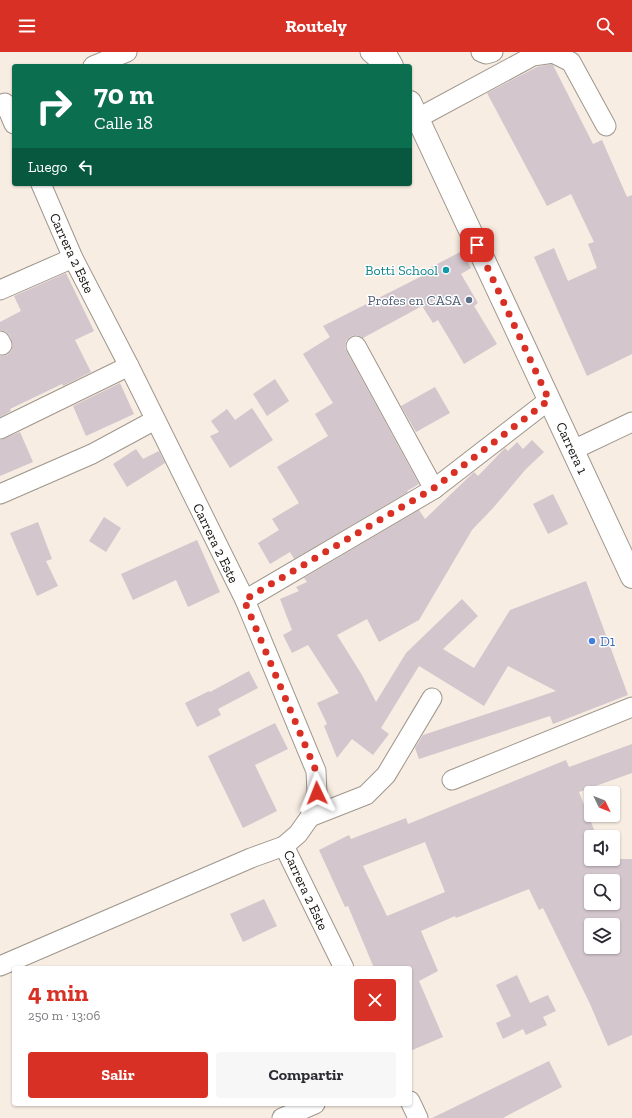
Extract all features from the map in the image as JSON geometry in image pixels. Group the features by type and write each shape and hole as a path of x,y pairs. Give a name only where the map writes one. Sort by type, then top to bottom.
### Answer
{"main road":[{"path":"384,52 392,64"},
{"name":"Carrera 1","path":"414,110 549,400 630,568"}],"street":[{"path":"98,64 127,52"},
{"path":"370,52 384,64"},
{"path":"393,64 396,52"},
{"path":"480,52 486,54 492,52"},
{"path":"414,110 532,56 553,53 571,62 606,126"},
{"path":"6,102 12,118"},
{"name":"Carrera 2 Este","path":"41,186 73,258 129,366 244,600 316,771 317,793 310,817 298,834 284,846 343,966"},
{"path":"0,290 73,258"},
{"path":"356,346 434,488"},
{"path":"0,429 129,366"},
{"path":"244,600 434,488 549,400"},
{"path":"0,494 92,454 155,420"},
{"path":"573,450 632,422"},
{"path":"310,817 366,795 386,775 432,698"},
{"path":"452,780 632,707"},
{"path":"9,965 251,858 284,846"},
{"path":"412,1105 418,1118"},
{"path":"282,1118 309,1106"}],"building":[{"path":"551,64 553,65 593,144 602,140 627,197 632,195 632,354 587,376 534,257 554,248 568,281 597,268 588,244 594,242 571,194 547,206 487,93 537,67"},
{"path":"462,251 471,268 461,274 478,303 474,306 497,344 464,364 438,320 433,323 422,306 363,338 357,335 351,336 346,341 345,348 419,484 407,491 408,492 294,559 290,552 270,564 258,543 279,530 272,519 299,503 277,467 328,436 315,414 333,403 303,354 330,337 323,326 424,275 422,272"},
{"path":"66,273 94,331 75,340 91,372 10,409 11,411 0,417 0,356 7,355 11,351 13,345 10,336 6,332 0,330 0,322 21,311 14,296"},
{"path":"275,379 289,401 267,416 253,394"},
{"path":"120,383 134,414 86,436 73,406"},
{"path":"435,387 450,413 416,432 401,406"},
{"path":"252,408 273,440 230,468 210,436 219,432 211,421 227,409 235,420"},
{"path":"20,432 33,462 0,476 0,440"},
{"path":"532,440 544,452 526,469 472,530 419,620 379,642 367,619 337,635 362,675 376,702 406,653 462,599 478,616 443,649 474,668 510,610 586,581 628,695 553,724 550,716 419,759 415,748 423,735 556,691 508,666 484,706 419,666 381,728 389,734 373,755 352,739 337,758 324,726 327,724 317,703 339,693 308,645 292,653 283,635 292,630 280,599 299,591 296,587 307,582 304,578 419,510 425,519 474,472 478,476 505,448 508,451 517,442 523,449"},
{"path":"136,449 143,459 159,451 165,463 127,487 113,464"},
{"path":"553,494 568,524 548,534 533,504"},
{"path":"104,517 121,528 106,552 89,541"},
{"path":"38,522 52,559 46,561 58,586 37,596 10,533"},
{"path":"197,540 220,592 188,607 176,580 133,600 121,574"},
{"path":"249,671 258,688 218,709 221,715 197,727 185,703 209,691 210,692"},
{"path":"275,723 288,749 255,765 277,811 243,828 208,756"},
{"path":"632,744 632,773 596,786 584,786 584,790 579,792 584,804 584,822 591,822 594,830 584,830 584,866 620,866 620,859 632,859 632,1035 608,1046 590,1004 543,908 539,910 529,889 456,918 455,916 421,931 438,971 419,981 443,1037 412,1050 412,966 373,966 348,906 345,907 319,850 349,835 351,839 406,818 408,824 566,760 569,767","holes":["425,842 445,892 387,916 363,866"]},
{"path":"264,899 277,926 243,942 230,914"},
{"path":"517,975 530,1003 548,995 556,1011 543,1017 547,1025 526,1035 523,1029 503,1039 496,1023 511,1016 496,985"},
{"path":"549,1061 562,1087 503,1118 432,1118"}],"place":[{"name":"Botti School","path":"446,270"},
{"name":"Profes en CASA","path":"469,300"},
{"name":"D1","path":"592,641"}],"route":[{"path":"317,793 316,771 244,600 434,488 549,400 477,245"}]}
